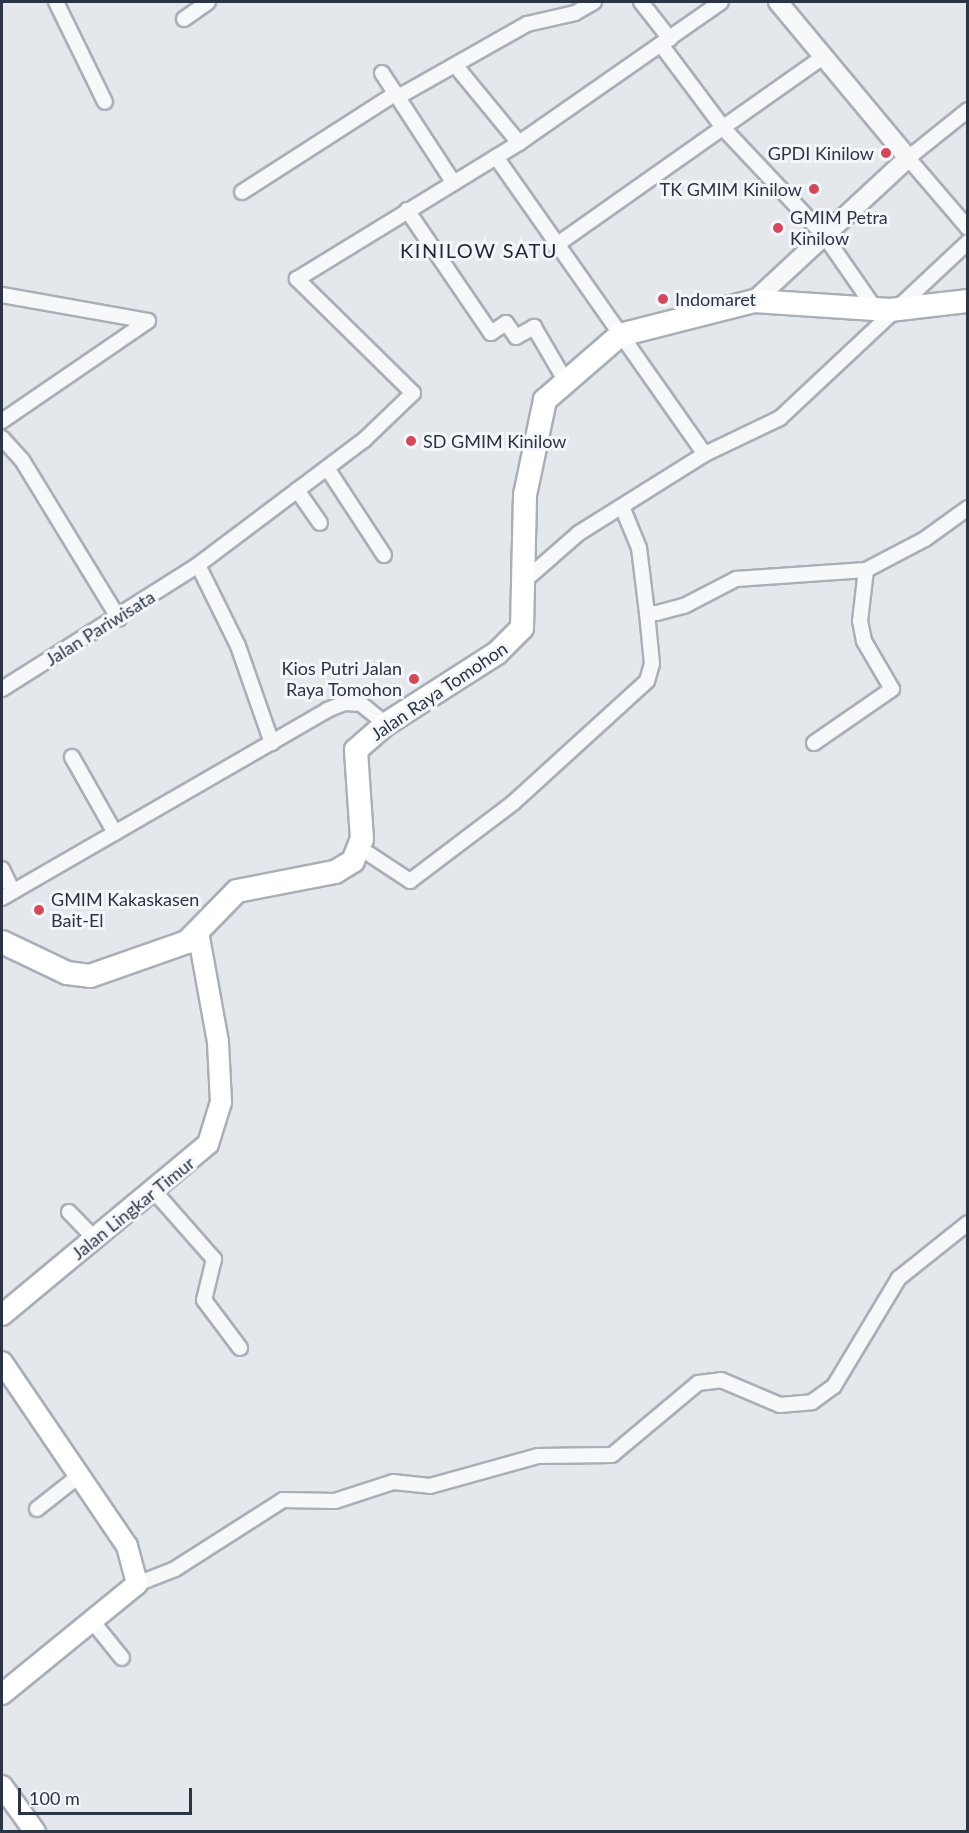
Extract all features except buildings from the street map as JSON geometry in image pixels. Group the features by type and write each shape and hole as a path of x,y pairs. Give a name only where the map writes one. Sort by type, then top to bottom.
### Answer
{"highway":[{"name":"Jalan Raya Tomohon","path":"360,848 354,756 386,724 513,641 524,615 525,495 541,410 565,380 620,335 754,301 882,308 968,301"},
{"path":"2,942 67,973 90,976 173,948 198,932 237,891 335,872 360,848"}],"main road":[{"name":"Jalan Lingkar Timur","path":"2,1315 208,1144 221,1102 218,1042 198,932"},
{"path":"2,1362 127,1546 137,1584 2,1694"},
{"path":"2,1786 36,1832"}],"street":[{"path":"56,2 105,102"},
{"path":"184,19 208,2"},
{"path":"242,192 397,95 527,24 575,13 594,2"},
{"path":"641,2 724,129 824,235 882,308"},
{"path":"565,380 534,327 516,337 506,323 491,333 407,210 519,143 721,2"},
{"path":"778,2 822,58 968,228"},
{"path":"555,246 822,58"},
{"path":"455,65 519,143"},
{"path":"382,73 453,182"},
{"path":"754,301 908,158 968,110"},
{"path":"496,157 555,246 705,454"},
{"name":"Jalan Pariwisata","path":"2,689 119,619 198,565 327,468 413,393 297,279 407,210"},
{"path":"523,582 579,533 623,509 705,454 780,417 851,354 882,308 968,242"},
{"path":"2,296 148,321 2,421"},
{"path":"2,438 21,460 119,619"},
{"path":"327,468 384,555"},
{"path":"297,490 320,523"},
{"path":"647,613 670,612 736,579 866,570 925,539 968,508"},
{"path":"360,848 410,881 513,803 647,681 652,664 639,548 623,509"},
{"path":"198,565 238,646 272,743"},
{"path":"814,743 892,689 862,631 859,599 866,570"},
{"path":"2,869 7,895 344,703 372,708 386,724"},
{"path":"72,757 115,833"},
{"path":"154,1191 214,1259 204,1300 240,1348"},
{"path":"69,1212 95,1239"},
{"path":"137,1584 175,1569 283,1500 335,1500 393,1482 430,1486 538,1456 612,1455 698,1383 721,1380 780,1405 812,1402 834,1386 899,1278 968,1223"},
{"path":"37,1509 80,1476"},
{"path":"93,1622 122,1658"}],"place":[{"name":"GPDI Kinilow","path":"886,153"},
{"name":"TK GMIM Kinilow","path":"814,189"},
{"name":"GMIM Petra Kinilow","path":"778,228"},
{"name":"Indomaret","path":"663,299"},
{"name":"SD GMIM Kinilow","path":"411,441"},
{"name":"Kios Putri Jalan Raya Tomohon","path":"414,679"},
{"name":"GMIM Kakaskasen Bait-El","path":"39,910"}],"district":[{"name":"KINILOW SATU","path":"479,250"}]}
